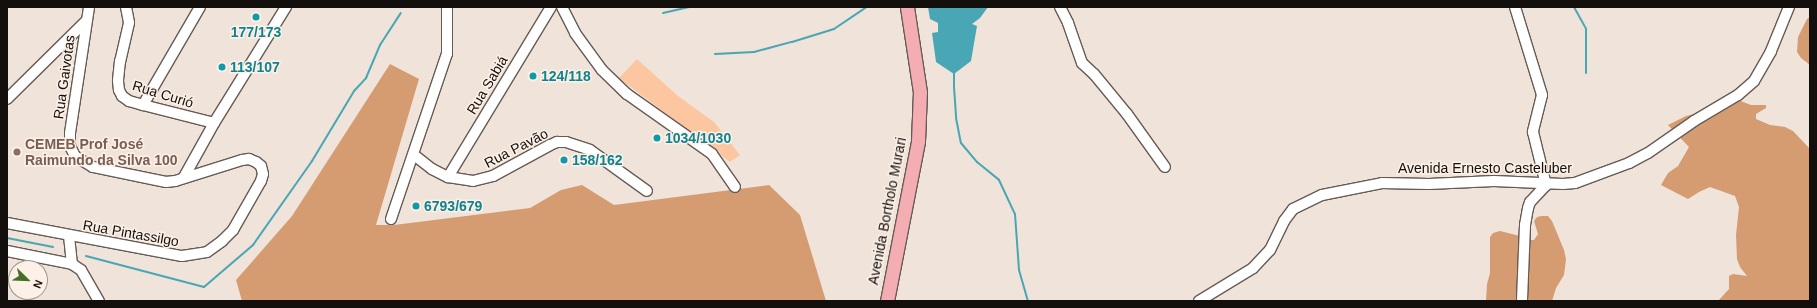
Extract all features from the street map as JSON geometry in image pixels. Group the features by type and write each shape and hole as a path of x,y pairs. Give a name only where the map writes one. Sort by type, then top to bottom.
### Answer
{"main road":[{"name":"Avenida Bortholo Murari","path":"887,301 913,176 918,141 920,92 907,7"}],"street":[{"name":"Rua Gaivotas","path":"89,7 70,133 70,146 75,156 93,167 166,182 175,181 184,177"},
{"name":"Rua Curió","path":"126,7 129,23 120,61 119,90 122,96 129,101 214,123"},
{"path":"143,105 200,7"},
{"path":"184,177 214,123 286,7"},
{"path":"391,219 414,155 447,54 447,7"},
{"name":"Rua Sabiá","path":"448,177 551,7"},
{"path":"562,7 575,33 602,70 627,94 712,154 735,187"},
{"path":"1060,7 1068,23 1082,63 1094,74 1127,114 1165,167"},
{"path":"1515,7 1542,96 1533,132 1546,184 1530,202 1528,208 1525,225 1522,301"},
{"name":"Avenida Ernesto Casteluber","path":"1199,301 1253,268 1270,250 1284,221 1293,209 1306,201 1322,195 1382,183 1429,184 1494,181 1546,184 1575,183 1630,163 1648,153 1694,121 1738,95 1754,81 1762,69 1789,7"},
{"path":"7,99 86,21"},
{"name":"Rua Pavão","path":"414,155 426,165 448,177 464,181 483,180 502,172 550,145 557,142 566,142 590,150 647,191"},
{"name":"Rua Pintassilgo","path":"7,223 69,236 182,256 207,252 222,241 232,230 252,199 263,174 261,166 250,159 184,177"},
{"path":"69,236 72,264"},
{"path":"7,251 72,264 81,270 99,301"}],"shaded area":[{"path":"1810,17 1810,65 1801,58 1797,52 1798,37 1807,19"},
{"path":"637,59 678,96 714,122 740,155 730,162 619,78"},
{"path":"390,64 419,79 376,225 394,225 530,208 561,190 582,185 614,205 769,185 800,215 826,301 242,301 236,280 292,216"},
{"path":"1738,100 1751,105 1766,105 1766,108 1756,114 1756,119 1770,125 1785,127 1793,131 1810,149 1810,301 1718,301 1729,289 1729,276 1733,274 1747,276 1740,267 1737,259 1736,235 1739,207 1735,196 1710,187 1688,199 1661,185 1668,173 1678,166 1689,147 1668,125 1686,116 1711,110"},
{"path":"1548,216 1552,221 1564,250 1566,259 1564,275 1556,288 1552,301 1486,301 1487,284 1490,273 1490,237 1493,233 1500,231 1520,236 1528,240 1534,240 1538,234 1534,221 1537,217"}],"water":[{"path":"928,7 988,7 980,18 972,24 977,26 971,61 954,74 936,62 932,33 938,32 938,23 930,19"}],"waterway":[{"path":"663,13 690,7"},
{"path":"715,54 754,52 792,42 834,29 867,7"},
{"path":"1574,7 1586,29 1586,73"},
{"path":"86,256 204,287 253,245 312,161 354,91 366,78 380,45 401,13"},
{"path":"954,72 956,118 961,143 977,162 999,180 1015,214 1019,270 1028,301"},
{"path":"7,238 53,247"}],"place":[{"name":"177/173","path":"256,17"},
{"name":"113/107","path":"222,67"},
{"name":"124/118","path":"533,76"},
{"name":"1034/1030","path":"657,138"},
{"name":"CEMEB Prof José Raimundo da Silva 100","path":"17,152"},
{"name":"158/162","path":"564,160"},
{"name":"6793/679","path":"416,206"}]}
